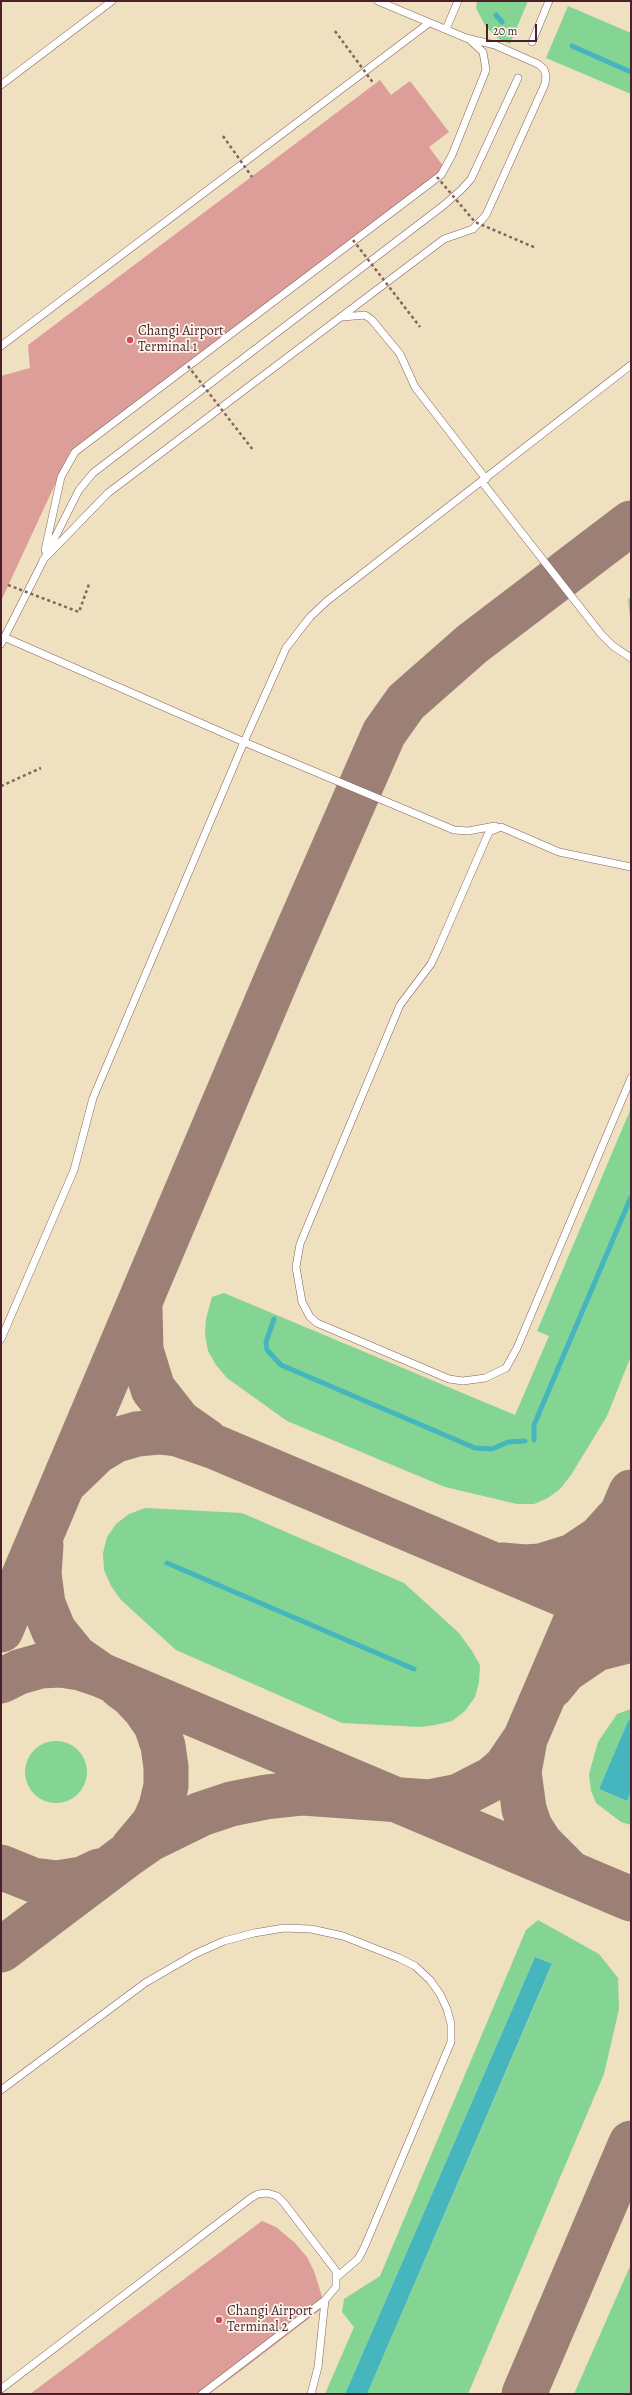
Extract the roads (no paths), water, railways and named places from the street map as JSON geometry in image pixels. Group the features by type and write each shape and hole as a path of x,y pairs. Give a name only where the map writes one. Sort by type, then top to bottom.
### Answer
{"lane":[{"path":"1,85 112,1"},
{"path":"43,560 108,493 444,239 477,225 486,215 545,84 546,76 544,69 538,64 495,45 466,38 378,1"},
{"path":"446,29 458,1"},
{"path":"532,42 549,1"},
{"path":"1,346 429,23"},
{"path":"43,560 61,477 75,452 441,175 452,155 486,70 483,52 466,38"},
{"path":"518,78 471,179 444,206 93,474 79,490 2,640 454,830 468,832 488,827 501,827 560,852 631,867"},
{"path":"341,317 364,315 372,320 400,354 415,387 600,634 613,646 631,658"},
{"path":"1,1339 74,1170 93,1098 278,661 297,632 327,601 484,481 631,365"},
{"path":"501,827 491,830 486,836 431,964 400,1005 300,1244 296,1267 302,1302 310,1317 317,1322 434,1374 463,1381 485,1378 506,1368 517,1348 631,1078"},
{"path":"1,2090 145,1983 196,1954 224,1941 254,1933 284,1928 311,1929 343,1936 399,1958 415,1966 430,1980 440,1994 447,2009 451,2024 451,2042 364,2248 358,2259 338,2276"},
{"path":"1,2389 258,2194 268,2193 277,2196 336,2271 338,2276 336,2287 325,2300 202,2394"},
{"path":"311,2394 318,2367 325,2300"}],"water":[{"path":"629,1719 631,1720 631,1792 627,1801 599,1789"},
{"path":"535,1957 552,1964 367,2394 345,2394"}],"waterway":[{"path":"496,15 502,22"},
{"path":"572,46 631,72"},
{"path":"534,1440 534,1425 631,1197"},
{"path":"274,1319 266,1342 267,1350 281,1365 475,1448 492,1449 508,1442 525,1441"},
{"path":"167,1563 414,1669"}],"place":[{"name":"Changi Airport Terminal 1","path":"130,340"},
{"name":"Changi Airport Terminal 2","path":"219,2320"}]}
